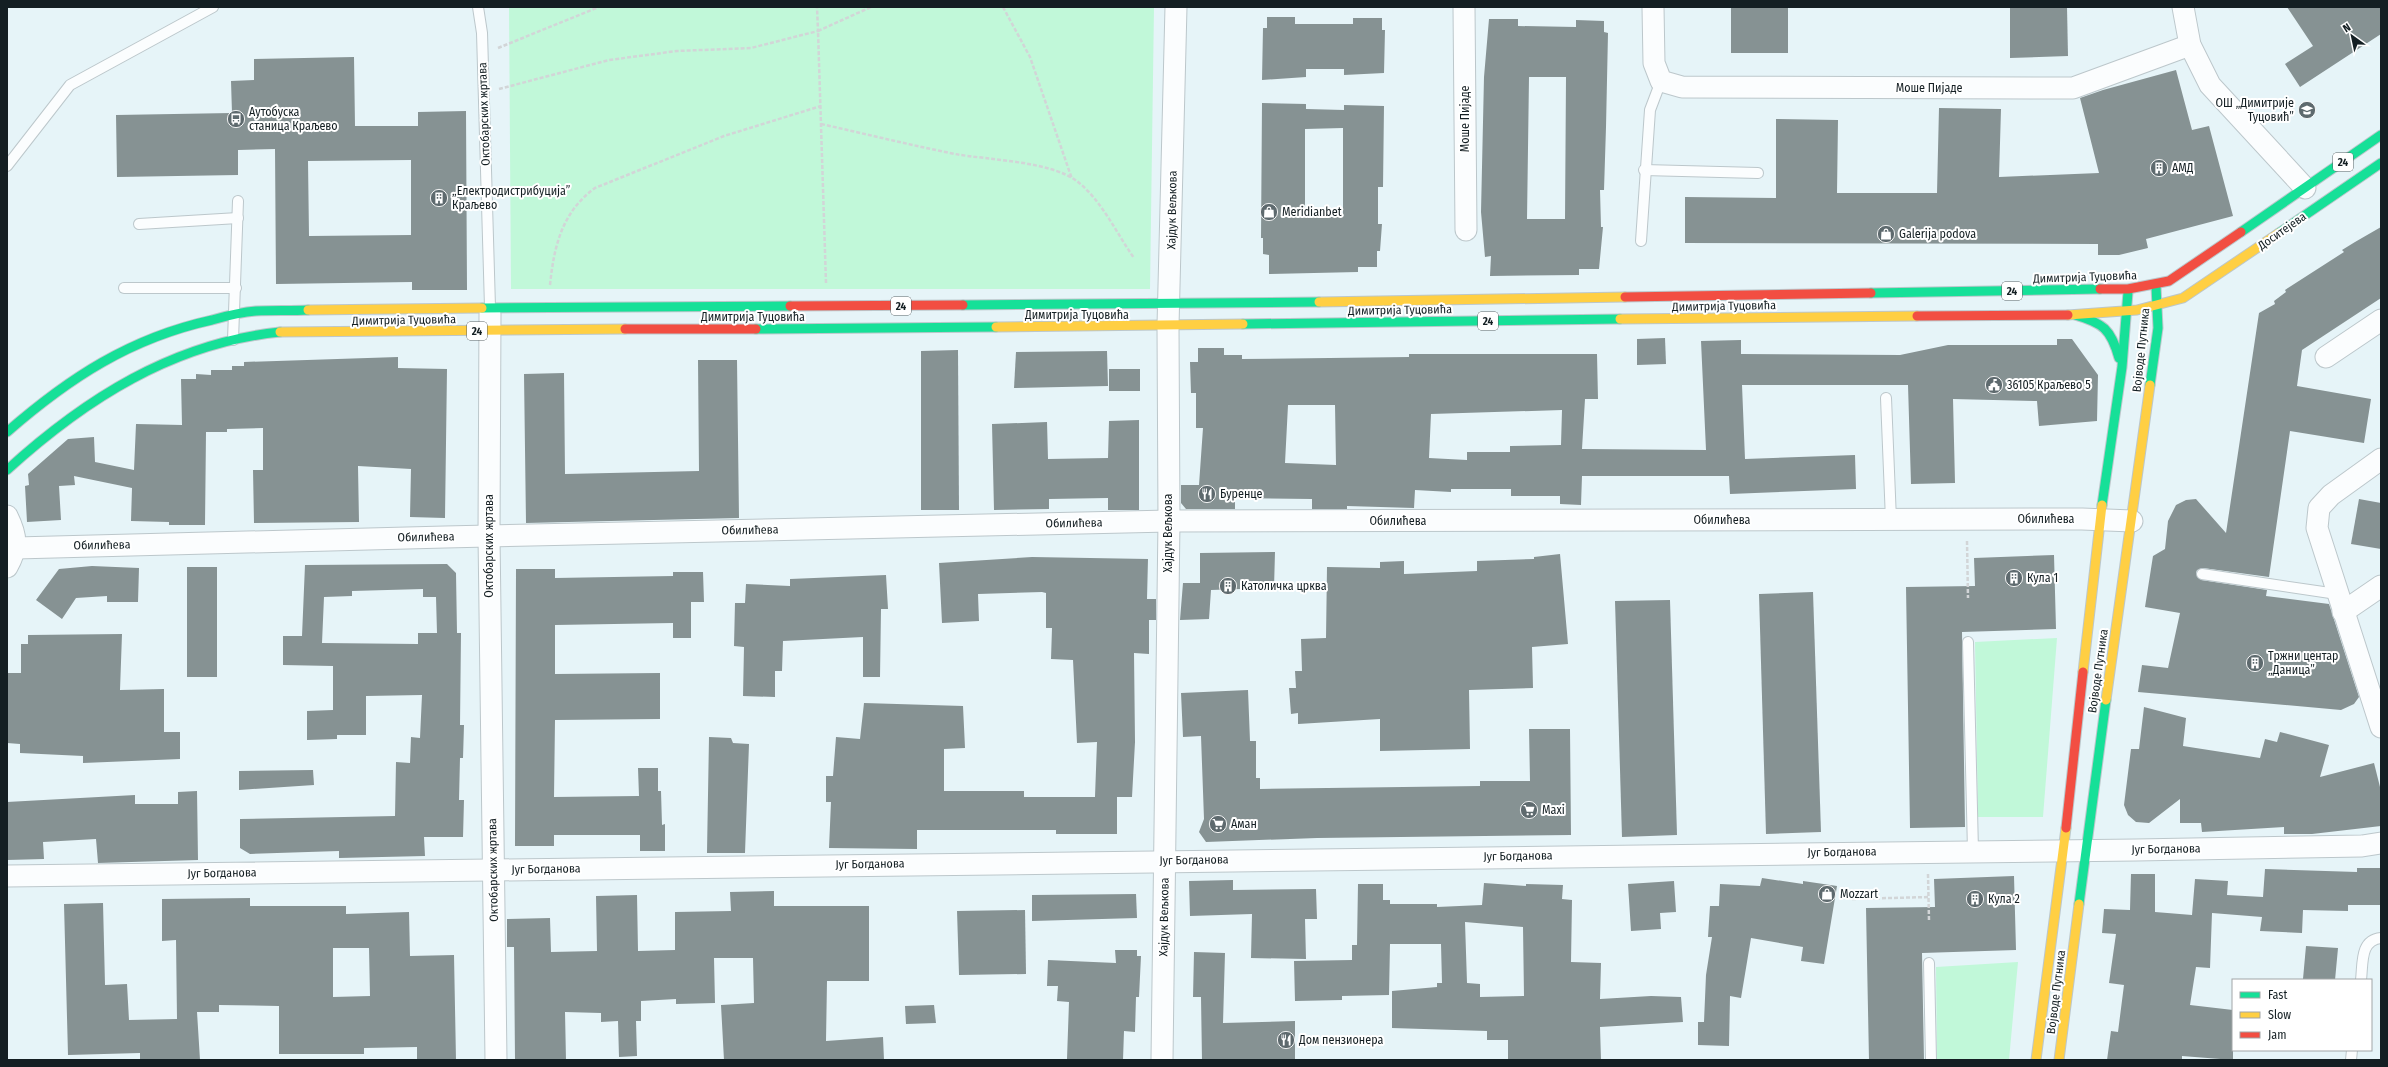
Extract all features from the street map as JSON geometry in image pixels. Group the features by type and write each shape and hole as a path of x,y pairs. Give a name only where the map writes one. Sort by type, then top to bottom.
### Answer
{"main road":[{"name":"Доситејева","path":"2156,285 2169,280 2381,136"},
{"name":"Доситејева","path":"2183,298 2381,163"},
{"name":"Димитрија Туцовића","path":"7,432 34,408 68,383 109,359 156,336 205,320 255,311 490,307 1169,305 2128,289 2156,285"},
{"name":"Војводе Путника","path":"2059,1060 2086,850 2154,357 2158,307 2156,285"},
{"name":"Војводе Путника","path":"2036,1060 2063,850 2100,520 2122,367 2128,289"},
{"name":"Димитрија Туцовића","path":"7,470 50,430 82,406 126,378 164,361 209,346 256,335 298,333 490,331 1168,326 1815,316 2075,315 2126,312 2158,307 2183,298"},
{"path":"2174,309 2183,298"},
{"path":"2075,315 2096,321 2110,332 2115,340 2122,367"},
{"path":"2154,357 2168,319"}],"street":[{"name":"Хајдук Вељкова","path":"1162,1060 1169,521 1168,326 1176,7"},
{"name":"Моше Пијаде","path":"1464,7 1466,230"},
{"path":"1653,7 1654,62 1661,81"},
{"path":"2184,7 2190,45 2210,85 2305,188"},
{"name":"Моше Пијаде","path":"1661,81 1682,87 2073,88 2190,45"},
{"name":"Октобарских жртава","path":"490,307 489,536 496,1060"},
{"path":"2326,357 2381,320"},
{"path":"2380,722 2340,603 2317,528 2319,508 2331,495 2381,459"},
{"path":"7,516 11,525 12,558"},
{"name":"Обилићева","path":"12,558 489,536 1169,521 1966,519 2100,520 2132,522"},
{"path":"2340,603 2381,586"},
{"name":"Југ Богданова","path":"7,876 1164,860 2354,847 2381,843"}],"lane":[{"path":"7,166 70,85 213,7"},
{"name":"Октобарских жртава","path":"478,7 482,32 483,54 490,307"},
{"path":"1641,241 1644,170 1650,110 1661,81"},
{"path":"1644,170 1758,173"},
{"path":"233,340 238,201"},
{"path":"138,224 238,218"},
{"path":"124,288 236,288"},
{"path":"1886,398 1891,520"},
{"path":"2202,574 2340,603"},
{"path":"1968,642 1973,851"},
{"path":"2360,979 2365,946 2369,941 2381,938"},
{"path":"1929,963 1931,1060"}],"path":[{"path":"483,54 599,7"},
{"path":"817,7 827,306"},
{"path":"484,93 610,60 677,50 751,48 818,31 870,7"},
{"path":"1004,7 1030,57 1072,179"},
{"path":"548,307 553,252 568,217 582,197 594,188 724,136 820,106"},
{"path":"821,124 955,154 1033,166 1072,179 1078,182 1095,200 1134,258"},
{"path":"1966,519 1968,598"},
{"path":"1928,882 1929,920"},
{"path":"1852,900 1929,897"}],"green space":[{"path":"509,7 1154,7 1150,289 511,289"},
{"path":"2057,638 2043,817 1978,817 1975,642"},
{"path":"2018,962 2009,1060 1937,1060 1936,967"}],"building":[{"path":"1731,7 1788,7 1788,53 1731,53"},
{"path":"2010,7 2067,7 2068,56 2010,58"},
{"path":"2287,7 2381,7 2381,34 2300,87 2285,64 2313,46"},
{"path":"1267,17 1295,17 1295,24 1353,24 1353,18 1382,18 1382,30 1385,30 1384,73 1344,75 1344,69 1306,69 1306,77 1262,80 1263,28 1267,28"},
{"path":"1489,19 1518,19 1518,26 1576,27 1576,20 1604,21 1604,32 1608,33 1604,190 1600,190 1601,227 1603,227 1599,269 1579,269 1579,275 1490,276 1491,256 1485,257 1481,212 1484,77","holes":["1529,77 1566,77 1565,219 1527,219"]},
{"path":"354,57 355,126 418,126 418,112 466,111 467,290 412,290 412,282 276,284 275,149 238,150 238,175 117,177 116,115 232,113 231,81 254,80 254,59","holes":["411,160 411,235 309,236 308,161"]},
{"path":"2176,70 2192,130 2209,126 2233,216 2146,239 2148,248 2119,255 2098,255 2098,244 1685,243 1685,197 1776,198 1776,119 1838,120 1837,193 1937,193 1939,108 2001,109 1999,177 2099,173 2080,98 2103,90"},
{"path":"1262,103 1306,104 1306,109 1344,110 1344,105 1384,106 1383,187 1378,187 1378,224 1382,224 1380,251 1377,251 1377,267 1358,267 1358,272 1269,274 1269,255 1263,254 1263,238 1261,238","holes":["1343,128 1343,217 1305,217 1305,129"]},
{"path":"2381,227 2381,298 2302,350 2297,386 2371,399 2364,443 2290,431 2269,577 2203,568 2197,570 2196,573 2201,580 2267,590 2266,596 2329,604 2359,697 2354,704 2341,710 2138,692 2142,665 2168,668 2180,613 2145,607 2153,556 2165,549 2168,521 2176,505 2186,500 2196,499 2226,533 2259,313 2275,304 2274,301 2286,292 2285,290 2344,252 2342,250"},
{"path":"1665,338 1666,364 1637,365 1637,339"},
{"path":"2057,339 2072,339 2098,375 2097,421 2039,426 2037,401 1953,399 1955,483 1911,484 1908,385 1742,385 1745,459 1855,455 1856,489 1730,494 1729,476 1582,476 1581,505 1560,504 1560,496 1511,496 1511,489 1451,489 1451,492 1415,490 1414,508 1347,506 1347,509 1312,509 1312,499 1235,498 1235,509 1186,509 1181,503 1181,485 1199,485 1203,428 1196,428 1196,393 1191,393 1190,362 1198,362 1198,348 1224,348 1224,355 1242,355 1242,359 1409,357 1409,354 1597,354 1598,399 1585,399 1582,449 1706,450 1701,341 1741,340 1741,354 1900,355 1948,345 2057,345","holes":["1288,405 1335,405 1336,465 1285,463","1562,410 1561,445 1510,446 1510,452 1467,452 1467,460 1429,458 1431,414"]},
{"path":"958,350 959,510 921,510 921,351"},
{"path":"1107,351 1108,386 1014,388 1016,352"},
{"path":"398,357 398,368 447,369 445,518 410,517 411,469 358,466 359,522 254,523 253,470 263,470 263,428 227,429 227,432 206,432 205,525 169,525 169,522 131,521 132,488 74,476 75,485 59,486 61,520 27,522 25,486 29,485 28,474 68,439 94,437 95,462 134,470 136,424 182,425 181,379 196,379 196,374 211,375 211,370 232,370 232,366 244,366 244,362"},
{"path":"698,360 737,360 739,518 526,523 524,374 564,373 565,474 699,471"},
{"path":"1109,369 1140,369 1140,391 1109,391"},
{"path":"1139,420 1139,510 1108,510 1108,498 1049,499 1049,509 994,510 992,424 1047,422 1048,459 1108,458 1109,421"},
{"path":"2359,499 2381,503 2381,549 2351,544"},
{"name":"Католичка црква","path":"1275,552 1274,588 1211,590 1209,619 1180,620 1183,583 1200,583 1200,553"},
{"path":"1560,554 1568,644 1532,647 1533,688 1469,690 1470,749 1380,751 1380,719 1298,724 1298,713 1291,714 1289,688 1296,688 1295,671 1302,671 1301,639 1326,638 1327,567 1380,568 1380,562 1404,561 1404,574 1477,571 1477,561 1534,559 1534,557"},
{"path":"2054,555 2056,629 1962,632 1965,827 1910,828 1906,587 1975,586 1974,558"},
{"path":"1032,557 1148,559 1147,599 1156,599 1156,620 1149,620 1149,654 1134,653 1135,742 1132,797 1117,797 1117,834 1056,834 1056,830 917,830 917,849 829,848 831,802 826,802 826,776 833,776 836,737 860,739 864,703 963,706 965,748 944,749 944,791 1024,791 1024,797 1095,797 1097,742 1077,743 1073,660 1051,659 1052,628 1046,628 1046,593 978,594 979,621 942,623 939,563"},
{"path":"447,564 456,573 457,633 461,633 460,725 464,725 463,758 460,758 459,800 464,800 463,837 424,837 425,856 339,858 339,851 250,854 240,848 240,819 395,816 396,762 410,763 411,737 420,738 422,695 366,696 366,735 337,735 337,739 307,740 307,711 333,710 333,666 283,665 283,636 302,636 305,565","holes":["423,589 423,597 436,597 437,633 418,633 418,644 322,643 324,597 352,596 352,591"]},
{"path":"92,566 139,568 138,602 107,602 107,596 76,598 62,619 36,600 59,569"},
{"path":"187,567 217,567 217,677 187,677"},
{"path":"516,569 555,569 555,578 673,576 673,572 703,572 704,602 691,602 691,638 673,638 673,623 555,625 555,674 660,673 660,719 555,720 554,797 639,796 638,768 658,768 658,791 661,791 662,825 665,824 665,851 640,851 640,835 554,835 554,846 515,846"},
{"path":"886,575 888,609 881,609 880,677 863,677 863,637 783,641 782,671 775,671 775,697 743,696 744,647 734,646 735,603 745,603 746,584 790,586 790,579"},
{"path":"1813,592 1821,832 1766,834 1759,594"},
{"path":"1670,600 1677,835 1622,837 1615,601"},
{"path":"122,634 120,690 164,689 164,732 180,732 180,759 83,763 83,756 20,753 20,744 7,743 7,673 21,673 21,644 28,644 28,635"},
{"path":"1248,690 1250,741 1256,741 1256,778 1260,778 1260,789 1480,786 1480,781 1530,781 1529,729 1570,729 1571,835 1317,838 1206,842 1199,832 1204,819 1201,736 1183,737 1181,693"},
{"path":"2144,707 2186,718 2183,746 2260,758 2265,739 2277,742 2280,732 2329,745 2320,777 2374,763 2381,791 2381,826 2312,834 2284,834 2284,827 2202,832 2201,823 2180,823 2180,799 2149,823 2136,822 2128,815 2124,805 2131,749 2139,749"},
{"path":"709,737 731,738 733,743 749,744 745,853 707,853"},
{"path":"313,770 314,785 239,790 239,771"},
{"path":"197,791 198,860 98,863 96,839 43,842 44,859 7,860 7,802 135,795 135,804 178,804 178,792"},
{"path":"2357,868 2381,868 2381,905 2348,905 2348,911 2303,910 2302,933 2260,931 2262,917 2212,913 2210,968 2196,967 2190,1005 2232,1010 2233,1060 2182,1056 2182,1060 2107,1060 2111,1031 2118,1032 2124,985 2109,983 2116,934 2102,933 2104,909 2130,910 2131,874 2155,874 2155,912 2192,915 2195,879 2228,881 2227,895 2263,897 2265,869 2357,872"},
{"path":"2014,876 2016,950 1922,953 1924,1060 1869,1060 1866,908 1935,907 1934,879"},
{"path":"1762,878 1803,884 1803,881 1837,886 1824,964 1801,961 1803,947 1751,938 1741,998 1730,996 1729,1046 1698,1045 1698,1022 1704,1022 1706,975 1712,937 1708,937 1710,906 1719,906 1720,884 1760,886"},
{"path":"1233,880 1233,890 1316,889 1317,919 1305,919 1306,959 1251,958 1252,914 1190,916 1189,881"},
{"path":"1674,881 1676,912 1660,913 1661,929 1631,931 1628,884"},
{"path":"1484,883 1526,886 1526,884 1563,885 1562,899 1572,900 1571,962 1601,963 1600,999 1651,996 1681,997 1683,1022 1600,1027 1601,1060 1508,1060 1508,1040 1487,1040 1487,1031 1392,1028 1392,991 1437,987 1437,983 1442,983 1441,944 1390,944 1389,995 1342,996 1342,1000 1295,1001 1294,961 1352,960 1352,945 1357,945 1358,884 1383,884 1383,900 1390,900 1390,904 1437,904 1437,907 1482,905","holes":["1465,922 1523,927 1524,996 1480,997 1480,984 1467,983"]},
{"path":"774,891 774,906 869,906 869,981 827,981 826,1041 883,1037 884,1060 724,1060 721,1005 754,1003 753,958 714,958 715,1003 676,1004 676,999 641,1001 641,1021 636,1021 637,1056 619,1057 618,1021 601,1022 601,1013 565,1012 566,1060 515,1060 514,947 507,947 507,919 550,918 551,952 597,951 596,896 637,895 638,951 675,950 675,912 731,911 730,892"},
{"path":"1136,894 1137,918 1032,921 1032,895"},
{"path":"250,898 250,906 346,906 346,914 409,912 410,956 454,955 456,1060 417,1060 417,1047 364,1048 364,1054 279,1054 279,1006 219,1005 219,1012 197,1012 200,1060 140,1060 140,1053 68,1055 64,904 103,903 105,985 127,984 129,1020 177,1019 176,940 162,941 162,899","holes":["333,948 369,948 370,996 333,997"]},
{"path":"1025,910 1026,974 959,975 957,911"},
{"path":"2306,946 2338,948 2335,979 2303,979"},
{"path":"1115,950 1137,950 1137,956 1141,956 1139,997 1136,997 1135,1032 1124,1031 1123,1060 1067,1059 1069,1002 1057,1001 1058,986 1047,986 1048,960 1116,963"},
{"path":"1194,952 1225,953 1223,1023 1295,1021 1295,1060 1202,1060 1201,997 1193,997"},
{"path":"934,1005 936,1023 906,1024 905,1006"}],"traffic: fast":[{"path":"2241,232 2381,135"},
{"path":"2279,233 2381,163"},
{"path":"2150,385 2158,328 2156,286"},
{"path":"1871,293 2100,289"},
{"path":"2102,505 2122,367 2128,292"},
{"path":"963,305 1319,302"},
{"path":"482,308 790,306"},
{"path":"7,432 54,394 102,362 127,349 154,338 182,328 240,313 256,311 308,310"},
{"path":"2075,315 2099,324 2113,340 2119,358"},
{"path":"1243,324 1620,319"},
{"path":"756,329 996,327"},
{"path":"7,470 68,420 99,398 133,378 167,362 203,348 241,338 280,332"},
{"path":"2079,904 2106,700"}],"traffic: slow":[{"path":"2068,315 2137,310 2183,298 2279,233"},
{"path":"1319,302 1625,297"},
{"path":"308,310 482,308"},
{"path":"1620,319 1917,316"},
{"path":"996,327 1243,324"},
{"path":"280,332 625,329"},
{"path":"2106,700 2150,385"},
{"path":"2083,672 2102,505"},
{"path":"2036,1060 2066,828"},
{"path":"2059,1060 2079,904"}],"traffic: jam":[{"path":"2100,289 2128,289 2169,281 2241,232"},
{"path":"1625,297 1871,293"},
{"path":"790,306 963,305"},
{"path":"1917,316 2068,315"},
{"path":"625,329 756,329"},
{"path":"2066,828 2083,672"}],"place":[{"name":"ОШ „Димитрије Туцовић”","path":"2307,110"},
{"name":"Аутобуска станица Краљево","path":"236,119"},
{"name":"АМД","path":"2159,168"},
{"name":"„Електродистрибуција” Краљево","path":"439,198"},
{"name":"Meridianbet","path":"1269,212"},
{"name":"Galerija podova","path":"1886,234"},
{"name":"36105 Краљево 5","path":"1994,385"},
{"name":"Буренце","path":"1207,494"},
{"name":"Кула 1","path":"2014,578"},
{"name":"Католичка црква","path":"1228,586"},
{"name":"Тржни центар „Даница”","path":"2255,663"},
{"name":"Maxi","path":"1529,810"},
{"name":"Аман","path":"1218,824"},
{"name":"Mozzart","path":"1827,894"},
{"name":"Кула 2","path":"1975,899"},
{"name":"Дом пензионера","path":"1286,1040"}]}
